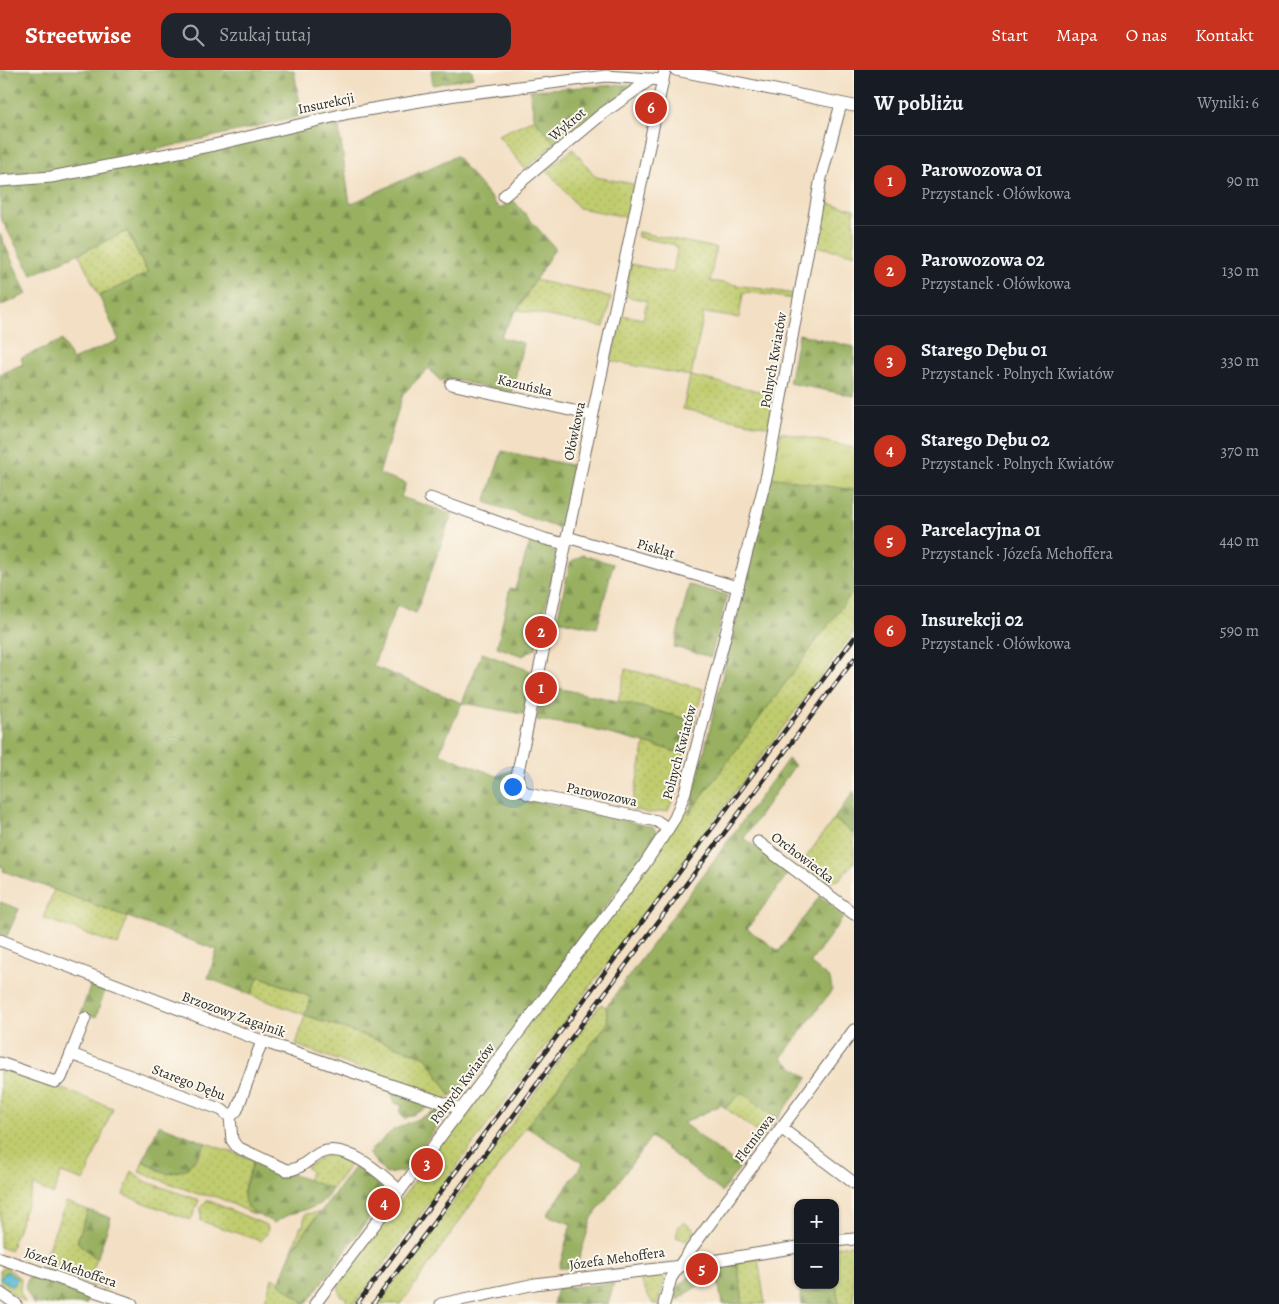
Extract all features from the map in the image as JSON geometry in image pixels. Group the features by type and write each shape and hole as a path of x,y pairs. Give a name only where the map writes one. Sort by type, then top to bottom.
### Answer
{"street":[{"path":"676,70 854,106"},
{"name":"Insurekcji","path":"0,181 60,175 214,145 349,113 407,102 563,80 606,76 659,76"},
{"name":"Wykrot","path":"504,196 618,102 659,76"},
{"name":"Ołówkowa","path":"528,794 520,788 517,776 592,415 659,76"},
{"name":"Polnych Kwiatów","path":"315,1304 668,829 685,792 767,474 820,178 841,104"},
{"name":"Kazuńska","path":"452,384 592,415"},
{"name":"Piskląt","path":"430,498 545,539 566,540 737,587"},
{"name":"Parowozowa","path":"528,794 657,822 668,829"},
{"name":"Orchowiecka","path":"758,842 854,914"},
{"name":"Brzozowy Zagajnik","path":"0,940 262,1041 461,1109"},
{"path":"0,1062 55,1082 61,1078 85,1018"},
{"name":"Fletniowa","path":"664,1304 671,1278 691,1249 854,1030"},
{"path":"230,1117 237,1110 262,1041"},
{"name":"Starego Dębu","path":"72,1054 222,1110 230,1117 232,1140 244,1152 286,1170 293,1170 327,1151 346,1154 360,1158 400,1191"},
{"path":"780,1128 854,1183"},
{"path":"839,1241 854,1239"},
{"name":"Józefa Mehoffera","path":"441,1304 481,1300 535,1284 681,1266 794,1248"},
{"name":"Józefa Mehoffera","path":"0,1258 132,1304"},
{"path":"0,1293 16,1304"}],"green space":[{"path":"0,70 294,70 302,116 76,168 0,175"},
{"path":"431,70 472,70 473,77 433,85"},
{"path":"637,84 559,148 534,119 530,90"},
{"path":"534,119 555,143 525,169 498,135"},
{"path":"338,122 350,204 456,156 500,209 512,199 555,248 500,337 523,343 512,393 455,380 441,382 429,368 403,394 379,474 406,483 401,497 452,514 416,613 397,605 373,666 462,703 439,753 497,776 512,770 508,786 511,796 653,827 658,834 501,1051 478,1075 451,1096 426,1057 305,1015 311,997 259,976 251,995 208,978 217,950 3,871 4,868 0,866 0,374 23,364 21,358 62,340 72,360 119,340 99,296 148,273 127,231 32,275 0,217 0,184 268,137"},
{"path":"573,149 596,177 633,184 627,217 579,208 547,170"},
{"path":"822,202 854,209 854,254 815,246"},
{"path":"127,231 148,274 99,296 79,254"},
{"path":"638,232 716,248 710,281 795,294 794,299 748,292 743,294 739,318 704,313 691,376 776,395 769,427 683,409 690,376 611,361 621,315 643,319 647,301 625,296 631,264 673,273 677,249 675,245 638,237"},
{"path":"0,234 27,294 0,306"},
{"path":"535,280 611,297 604,327 518,310"},
{"path":"799,334 854,347 854,396 789,383"},
{"path":"781,432 854,448 854,490 771,477"},
{"path":"502,451 575,466 561,529 485,502"},
{"path":"771,477 854,490 854,590 689,814"},
{"path":"531,539 550,546 557,555 536,648 523,656 497,647 510,588 515,589"},
{"path":"582,555 613,564 597,628 557,620 570,563"},
{"path":"689,585 727,595 711,657 674,647"},
{"path":"854,590 854,632 354,1304 344,1304 347,1299 340,1295 338,1282 437,1152 437,1148 682,807 690,810 690,812"},
{"path":"482,653 531,671 523,714 462,703"},
{"path":"626,669 703,689 695,721 618,701"},
{"path":"543,685 618,701 695,721 686,754 575,725 536,720"},
{"path":"645,743 686,754 675,794 668,811 649,813 631,809"},
{"path":"788,759 795,765 744,838 789,872 747,929 779,951 820,896 845,915 810,963 830,979 832,990 781,1058 808,1078 777,1119 742,1092 730,1104 724,1107 721,1105 683,1123 740,1167 722,1192 651,1137 592,1218 576,1268 559,1268 571,1224 547,1215 583,1163 526,1127 608,1023 606,1007"},
{"path":"854,791 854,834 834,819"},
{"path":"834,819 854,834 854,862 839,880 822,883 801,864"},
{"path":"54,890 128,916 118,945 43,918"},
{"path":"0,902 19,909 7,936 0,934"},
{"path":"259,976 311,997 305,1015 251,995"},
{"path":"88,980 108,991 104,993 96,1017 81,1012 90,987"},
{"path":"601,1004 606,1007 608,1023 526,1127 401,1304 378,1304"},
{"path":"305,1015 426,1057 451,1096 446,1100 296,1045"},
{"path":"0,1066 113,1108 84,1181 61,1173 53,1195 34,1185 10,1251 0,1247"},
{"path":"396,1092 433,1105 404,1119 399,1111 403,1106 395,1103 392,1094"},
{"path":"742,1092 777,1119 764,1137 724,1107 730,1104"},
{"path":"442,1108 447,1113 404,1171 386,1174 368,1153 393,1130"},
{"path":"159,1125 206,1143 187,1169 168,1174 143,1161"},
{"path":"206,1143 254,1160 245,1183 244,1195 256,1215 217,1197 198,1194 139,1172 143,1161 159,1171 194,1162"},
{"path":"327,1154 354,1159 332,1189 307,1180 311,1172 306,1167"},
{"path":"254,1160 332,1189 320,1203 283,1217 275,1223 253,1211 244,1199 246,1183"},
{"path":"360,1163 389,1186 390,1190 306,1304 279,1283 292,1250 355,1166"},
{"path":"132,1171 144,1181 199,1200 191,1220 123,1195"},
{"path":"207,1200 266,1225 268,1228 267,1234 261,1241 201,1221 201,1207"},
{"path":"66,1202 88,1210 77,1242 97,1259 89,1280 110,1287 104,1289 41,1267"},
{"path":"88,1210 111,1218 97,1259 77,1242"},
{"path":"319,1212 292,1250 301,1226 303,1227 305,1214"},
{"path":"684,1222 695,1230 686,1241 676,1237 679,1226"},
{"path":"851,1245 854,1250 854,1304 839,1304 837,1289 839,1289 839,1246"},
{"path":"758,1258 765,1304 743,1304 737,1260"},
{"path":"737,1260 743,1304 722,1304 718,1280 703,1282 678,1300 674,1290 695,1272"},
{"path":"6,1267 21,1279 20,1292 25,1302 0,1285 0,1270"},
{"path":"659,1273 663,1275 665,1280 657,1304 653,1304 640,1280 641,1276"},
{"path":"29,1276 88,1297 87,1304 33,1304 25,1287"},
{"path":"272,1278 280,1281 279,1283 306,1304 264,1304"},
{"path":"614,1283 608,1304 553,1304 557,1288"},
{"path":"800,1289 837,1289 839,1304 802,1304"}],"water":[{"path":"6,1271 18,1279 12,1287 0,1279"}],"railway":[{"path":"357,1304 854,638"},
{"path":"373,1304 854,659"}],"place":[{"name":"Insurekcji 02","path":"651,108"},
{"name":"Parowozowa 02","path":"541,632"},
{"name":"Parowozowa 01","path":"541,688"},
{"name":"Starego Dębu 01","path":"427,1164"},
{"name":"Starego Dębu 02","path":"384,1204"},
{"name":"Parcelacyjna 01","path":"702,1269"}]}
